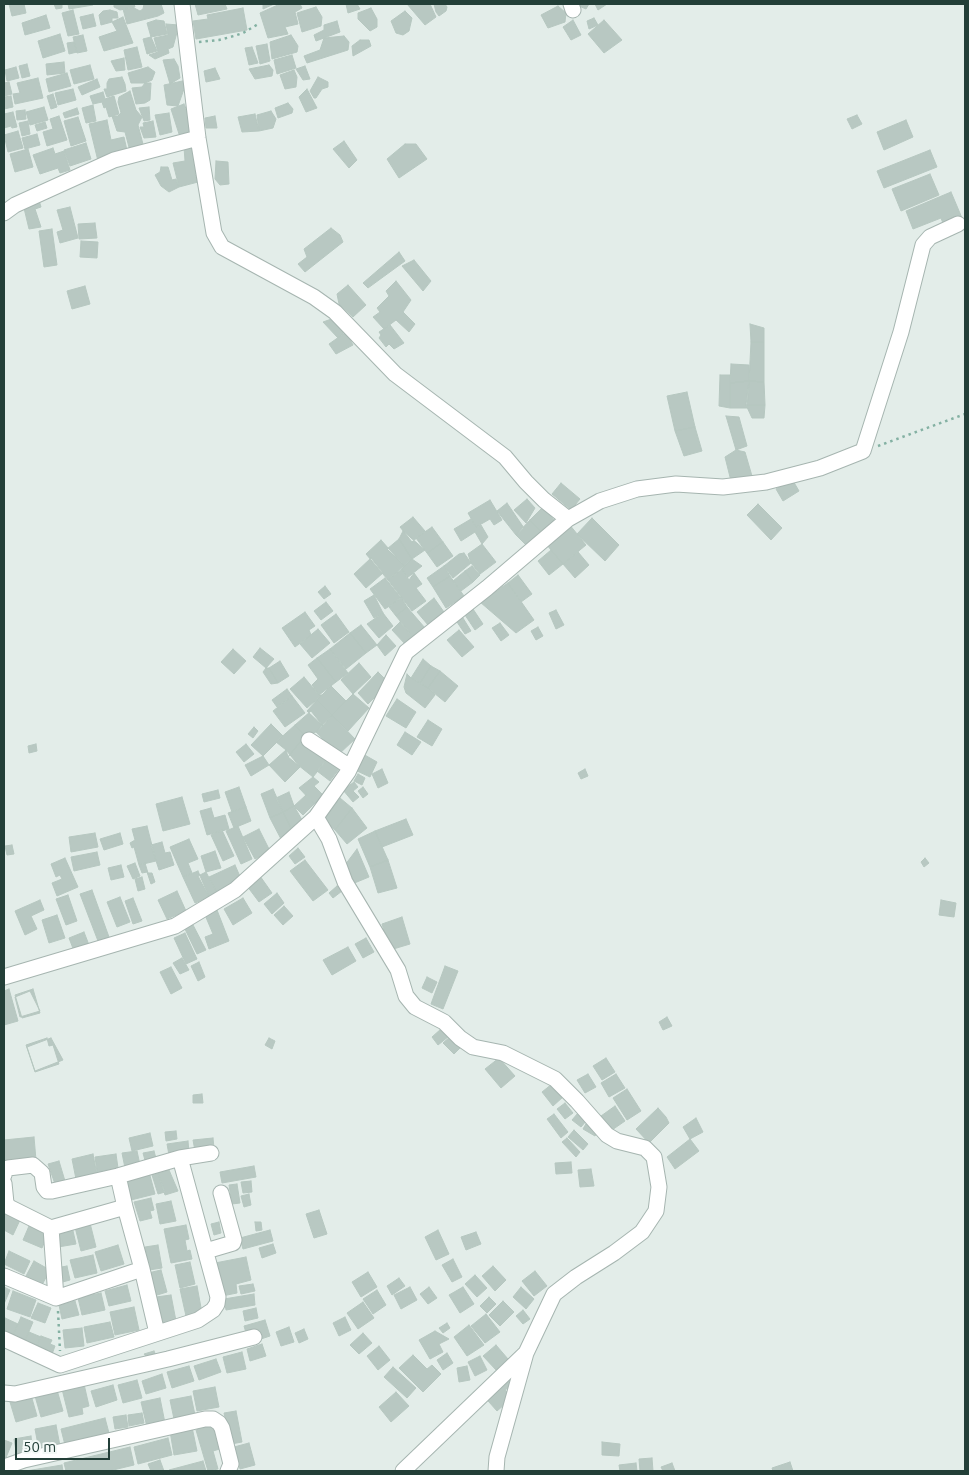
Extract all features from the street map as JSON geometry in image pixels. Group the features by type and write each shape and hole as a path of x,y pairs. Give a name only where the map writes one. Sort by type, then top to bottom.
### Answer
{"street":[{"path":"182,4 198,138 214,233 222,247 314,297 335,312 395,374 505,456 526,482 568,519"},
{"path":"4,213 15,205 114,160 198,138"},
{"path":"4,977 175,926 235,890 316,817 350,767 406,652 487,588 568,519 600,501 637,489 676,484 723,487 766,482 820,468 862,451 901,332 923,245 930,237 958,224"},
{"path":"309,740 350,767"},
{"path":"316,817 329,839 345,882 398,970 406,996 415,1006 444,1022 460,1038 473,1047 503,1053 555,1079 607,1135 616,1141 645,1148 654,1157 659,1187 656,1211 642,1232 614,1253 576,1276 554,1294 526,1353 497,1457 496,1471"},
{"path":"4,1175 5,1170 8,1168 33,1165 42,1173 44,1187 47,1191 118,1176 180,1158 211,1153"},
{"path":"4,1339 60,1365 206,1316 217,1304 218,1297 180,1158"},
{"path":"118,1176 157,1333"},
{"path":"4,1183 6,1203 9,1208 51,1228 125,1208"},
{"path":"206,1251 233,1243 234,1240 221,1193"},
{"path":"51,1228 56,1298"},
{"path":"4,1276 56,1298 142,1269"},
{"path":"4,1393 15,1394 34,1390 254,1337"},
{"path":"403,1471 526,1353"},
{"path":"4,1467 24,1460 206,1418 213,1419 222,1428 231,1464 228,1471"}],"path":[{"path":"188,43 219,40 234,36 243,33 260,22"},
{"path":"862,451 965,414"},
{"path":"56,1298 60,1365"}],"building":[{"path":"9,4 24,4 26,13 12,16"},
{"path":"54,4 62,4 62,8 56,9"},
{"path":"68,4 92,4 93,5 69,9"},
{"path":"114,4 134,4 135,7 120,10 114,7"},
{"path":"144,4 161,4 164,13 127,24 123,9 132,7 140,11 143,9"},
{"path":"195,4 225,4 227,9 198,15"},
{"path":"263,4 274,4 263,9"},
{"path":"280,4 300,4 302,8 295,12 298,24 285,27 288,34 268,38 260,13"},
{"path":"346,4 357,4 360,9 348,13"},
{"path":"407,4 430,4 436,17 425,25"},
{"path":"434,4 445,4 447,7 446,11 439,16"},
{"path":"578,4 589,4 586,9"},
{"path":"595,4 607,4 598,10"},
{"path":"558,6 566,13 565,22 548,28 541,15"},
{"path":"316,7 322,17 321,26 302,32 297,13"},
{"path":"243,8 247,30 196,39 193,21 208,19 207,15"},
{"path":"371,8 377,19 377,27 370,31 358,19 358,13"},
{"path":"73,10 79,34 68,36 62,13"},
{"path":"103,11 117,12 118,18 112,18 112,22 101,25 99,15"},
{"path":"405,11 412,18 409,31 403,35 396,33 391,21"},
{"path":"93,14 96,26 83,29 80,17"},
{"path":"46,15 50,28 25,35 22,23"},
{"path":"123,17 133,43 104,51 99,37 117,31 112,22"},
{"path":"594,18 598,25 589,29 587,21"},
{"path":"156,20 164,21 167,34 151,37 147,23"},
{"path":"573,20 581,35 571,40 563,27"},
{"path":"604,20 622,40 604,53 588,34"},
{"path":"337,21 340,32 316,41 314,35 324,30 324,25"},
{"path":"166,24 179,25 173,47 168,49 169,53 155,59 149,55 158,52 154,38 168,35"},
{"path":"60,34 65,51 43,58 38,41"},
{"path":"83,35 87,51 77,53 73,37"},
{"path":"291,35 298,46 297,52 272,59 270,42"},
{"path":"344,36 349,42 348,50 307,63 304,56 320,50 324,38"},
{"path":"151,37 157,51 147,54 143,39"},
{"path":"360,40 369,40 371,46 353,56 352,46"},
{"path":"74,42 77,52 69,54 67,43"},
{"path":"267,44 270,61 260,64 256,46"},
{"path":"137,47 142,67 128,70 124,50"},
{"path":"252,47 258,63 249,65 245,48"},
{"path":"292,55 296,68 277,74 274,60"},
{"path":"124,58 125,70 116,71 111,61"},
{"path":"174,59 178,66 180,78 170,84 163,60"},
{"path":"64,62 65,73 47,75 46,64"},
{"path":"27,64 30,76 22,78 19,66"},
{"path":"90,65 94,79 74,84 70,70"},
{"path":"269,65 273,70 272,76 255,79 249,69"},
{"path":"305,66 310,79 303,80 296,69"},
{"path":"16,67 19,78 7,81 5,70"},
{"path":"148,67 155,72 152,80 145,83 131,83 128,73"},
{"path":"215,68 220,79 206,82 204,71"},
{"path":"294,70 297,77 296,87 285,89 280,75"},
{"path":"67,73 71,86 49,92 46,79"},
{"path":"122,77 126,91 107,97 104,89 107,89 109,79"},
{"path":"318,77 328,82 328,87 322,89 314,98 310,91"},
{"path":"38,78 43,98 15,104 13,94 20,93 17,83"},
{"path":"97,79 100,87 82,95 78,87"},
{"path":"187,80 189,90 184,89 178,106 167,105 164,85"},
{"path":"9,82 12,94 4,96 4,83"},
{"path":"145,83 151,83 150,100 145,103 136,104 132,88 142,87"},
{"path":"73,89 76,100 58,105 55,93"},
{"path":"307,89 317,108 306,112 299,97"},
{"path":"130,91 136,110 142,117 138,125 144,148 130,151 125,132 117,131 112,116 118,116 121,113 118,102 119,97"},
{"path":"103,92 105,99 114,96 119,114 109,117 106,107 104,108 102,102 93,104 90,96"},
{"path":"53,94 57,107 51,109 47,96"},
{"path":"11,96 13,107 4,109 4,97"},
{"path":"288,103 293,109 292,113 278,118 275,108"},
{"path":"184,104 193,125 190,126 189,133 179,134 171,109"},
{"path":"93,105 96,121 86,123 82,108"},
{"path":"44,107 48,120 30,125 26,112"},
{"path":"149,107 150,120 144,121 139,108"},
{"path":"77,108 79,114 65,118 63,113"},
{"path":"25,110 26,119 17,120 16,111"},
{"path":"271,111 276,119 273,128 259,131 257,115"},
{"path":"13,112 17,127 4,128 4,114"},
{"path":"169,113 172,132 160,135 155,115"},
{"path":"255,114 259,131 242,132 238,117"},
{"path":"857,115 862,124 852,129 847,119"},
{"path":"59,116 67,140 47,146 43,132 53,129 50,119"},
{"path":"215,116 217,128 206,128 205,118"},
{"path":"78,117 86,141 71,146 64,121"},
{"path":"107,120 111,140 124,137 128,155 98,161 89,124"},
{"path":"906,120 913,137 884,150 877,132"},
{"path":"28,121 30,134 22,136 19,123"},
{"path":"153,121 156,137 144,138 140,127 144,127 143,123"},
{"path":"45,122 47,128 37,131 35,125"},
{"path":"18,131 23,148 8,152 4,135"},
{"path":"37,134 40,145 25,149 22,138"},
{"path":"344,141 357,160 349,168 333,149"},
{"path":"86,143 91,159 70,166 64,150"},
{"path":"194,144 199,172 195,174 198,182 179,187 173,163 185,161 184,147"},
{"path":"405,144 416,144 427,159 399,178 387,159"},
{"path":"53,148 55,154 64,151 70,170 60,173 58,168 40,174 33,155"},
{"path":"28,149 33,167 15,172 10,154"},
{"path":"930,150 937,167 884,188 877,171"},
{"path":"216,161 228,162 229,184 220,185 215,179"},
{"path":"161,167 168,167 172,180 176,179 179,187 169,192 161,186 155,175 160,172"},
{"path":"930,174 939,195 901,211 892,189"},
{"path":"951,192 962,218 944,226 941,218 913,229 906,211"},
{"path":"39,200 41,207 35,209 41,227 29,229 23,204"},
{"path":"70,207 78,238 60,243 57,232 63,230 57,210"},
{"path":"95,223 97,238 79,239 78,224"},
{"path":"331,228 340,235 343,242 305,272 298,264 307,257 304,249"},
{"path":"52,229 57,265 44,267 39,231"},
{"path":"81,241 98,242 97,258 80,257"},
{"path":"399,252 405,261 368,288 363,283"},
{"path":"414,260 431,281 423,291 402,266"},
{"path":"396,281 411,300 403,312 415,324 409,332 396,320 384,329 373,317 380,312 377,308 389,296 386,291"},
{"path":"348,285 366,305 353,317 339,304 337,294"},
{"path":"85,286 90,304 72,309 67,291"},
{"path":"337,317 347,329 338,338 323,322"},
{"path":"750,324 764,328 764,342 751,342"},
{"path":"390,325 404,343 394,349 389,344 386,347 379,338 381,335 379,332"},
{"path":"346,332 353,345 336,354 329,344"},
{"path":"751,342 764,342 764,382 749,381"},
{"path":"731,364 749,365 749,381 730,383"},
{"path":"720,375 730,375 730,408 719,406"},
{"path":"749,381 747,408 730,408 730,383"},
{"path":"749,381 764,382 765,405 746,405"},
{"path":"687,392 695,427 675,431 667,396"},
{"path":"746,405 765,405 764,418 752,418"},
{"path":"726,416 739,417 747,446 736,450"},
{"path":"695,427 702,451 684,456 675,431"},
{"path":"736,450 745,452 752,476 731,481 725,457"},
{"path":"792,479 799,491 783,501 776,489"},
{"path":"561,483 580,499 571,510 552,494"},
{"path":"527,499 535,508 526,523 514,510"},
{"path":"490,500 502,520 494,525 490,519 476,527 468,513"},
{"path":"507,503 524,528 516,535 497,511"},
{"path":"758,504 782,528 771,540 747,515"},
{"path":"543,507 554,520 541,532 530,520"},
{"path":"413,517 425,531 412,542 400,527"},
{"path":"592,518 619,545 605,561 577,534"},
{"path":"471,519 476,527 481,525 488,537 482,544 475,532 461,541 454,529"},
{"path":"530,520 541,532 527,546 516,535"},
{"path":"569,524 586,545 563,564 546,544"},
{"path":"432,527 443,542 427,553 416,538"},
{"path":"403,531 425,550 412,559 399,539"},
{"path":"399,539 412,559 404,566 387,549"},
{"path":"381,540 404,566 388,580 366,554"},
{"path":"443,542 453,556 437,567 427,553"},
{"path":"482,544 496,562 480,574 471,563 468,554"},
{"path":"551,550 563,564 549,575 538,561"},
{"path":"578,552 589,565 575,578 563,564"},
{"path":"464,553 471,563 453,578 444,566 459,554"},
{"path":"371,558 383,573 366,588 354,574"},
{"path":"412,559 422,566 407,578 402,569"},
{"path":"444,566 450,576 433,587 427,578"},
{"path":"472,566 480,575 473,582 465,571"},
{"path":"402,569 409,580 414,573 422,584 416,588 426,601 412,611 388,580"},
{"path":"465,571 473,582 461,591 453,581"},
{"path":"518,575 532,594 521,602 508,583"},
{"path":"450,576 464,596 446,608 433,587"},
{"path":"385,578 401,598 385,609 370,589"},
{"path":"508,583 534,620 516,633 480,602"},
{"path":"325,586 331,594 324,599 318,592"},
{"path":"374,595 383,613 374,618 364,601"},
{"path":"401,597 407,607 396,616 389,607"},
{"path":"434,598 444,612 428,625 417,612"},
{"path":"326,602 333,611 321,620 314,611"},
{"path":"407,607 425,628 414,638 396,616"},
{"path":"473,609 483,624 475,630 465,615"},
{"path":"556,610 564,625 556,629 549,613"},
{"path":"305,612 315,626 309,630 311,635 295,647 282,628"},
{"path":"383,613 393,626 379,638 367,624"},
{"path":"336,614 349,632 334,643 321,625"},
{"path":"463,618 471,631 465,634 457,622"},
{"path":"400,622 414,638 406,645 392,630"},
{"path":"500,623 509,635 501,641 492,628"},
{"path":"361,625 377,645 366,653 350,633"},
{"path":"538,627 543,636 536,640 531,631"},
{"path":"318,629 330,643 312,658 300,644"},
{"path":"459,630 474,647 462,657 447,640"},
{"path":"350,633 366,653 346,669 330,649"},
{"path":"386,635 396,646 385,656 377,645"},
{"path":"260,648 274,659 266,668 253,657"},
{"path":"233,649 246,661 234,674 221,662"},
{"path":"330,649 348,673 336,682 317,658"},
{"path":"317,658 336,682 319,695 312,685 318,679 308,665"},
{"path":"423,659 431,666 420,683 411,678"},
{"path":"280,661 289,676 278,683 269,668"},
{"path":"359,663 371,677 353,694 341,680"},
{"path":"431,666 440,671 428,688 420,683"},
{"path":"266,668 269,668 278,683 271,684 263,672"},
{"path":"440,671 458,686 445,702 428,688"},
{"path":"378,672 389,683 368,704 358,693"},
{"path":"407,674 435,695 425,708 406,693 404,687"},
{"path":"304,677 319,695 322,695 307,708 290,689"},
{"path":"331,686 346,701 332,715 317,700"},
{"path":"287,689 292,696 277,707 272,700"},
{"path":"353,694 369,708 348,731 332,715"},
{"path":"292,696 305,713 285,727 273,711"},
{"path":"397,699 416,712 406,728 386,716"},
{"path":"317,700 332,715 323,726 307,711"},
{"path":"311,711 323,726 316,732 305,736 295,725"},
{"path":"332,715 355,739 338,755 316,732"},
{"path":"428,720 442,729 432,746 417,737"},
{"path":"271,724 283,736 263,756 251,745"},
{"path":"295,725 305,736 288,757 286,750 276,742"},
{"path":"254,727 258,731 253,738 248,734"},
{"path":"405,732 421,742 412,755 397,745"},
{"path":"305,736 329,757 313,777 288,757"},
{"path":"36,744 37,751 29,753 28,746"},
{"path":"246,744 254,754 244,762 236,752"},
{"path":"286,750 300,767 285,782 269,765"},
{"path":"363,754 377,762 370,777 355,770"},
{"path":"263,756 269,765 251,776 245,765"},
{"path":"329,756 342,765 330,781 317,771"},
{"path":"382,769 388,783 378,788 372,774"},
{"path":"585,769 588,776 581,779 578,773"},
{"path":"358,774 365,778 362,785 354,781"},
{"path":"313,777 319,782 314,786 323,795 314,804 299,788"},
{"path":"354,782 358,787 353,791 359,797 353,802 343,790"},
{"path":"239,787 246,807 232,812 225,792"},
{"path":"363,787 368,794 363,798 358,791"},
{"path":"273,789 283,812 270,818 261,794"},
{"path":"218,790 220,798 204,802 202,794"},
{"path":"289,792 294,806 283,812 276,798"},
{"path":"306,795 314,804 303,815 294,806"},
{"path":"182,797 190,824 163,831 156,804"},
{"path":"340,798 352,808 335,830 323,820"},
{"path":"294,806 305,825 293,832 283,812"},
{"path":"246,807 251,821 234,828 228,813"},
{"path":"211,808 214,818 225,815 229,829 207,835 200,811"},
{"path":"352,808 367,828 347,844 335,830"},
{"path":"283,812 293,832 281,839 270,818"},
{"path":"406,819 413,835 382,847 375,831"},
{"path":"147,826 156,861 139,865 134,847 132,848 130,843 135,840 132,829"},
{"path":"238,826 252,859 241,864 226,831"},
{"path":"259,829 270,851 255,859 243,837"},
{"path":"222,830 234,856 223,861 211,835"},
{"path":"375,831 388,860 370,867 358,839"},
{"path":"95,833 98,847 71,852 69,837"},
{"path":"120,833 123,844 104,850 100,839"},
{"path":"189,839 198,859 188,863 192,873 183,877 170,847"},
{"path":"162,842 165,853 170,852 174,865 159,870 151,845"},
{"path":"12,845 14,854 7,855 5,846"},
{"path":"298,848 305,857 295,864 289,856"},
{"path":"357,849 369,877 352,884 345,865"},
{"path":"215,851 221,868 206,872 201,856"},
{"path":"97,852 100,865 74,871 71,857"},
{"path":"65,858 78,887 57,896 52,883 62,879 60,875 56,877 51,864"},
{"path":"925,858 929,863 924,867 921,862"},
{"path":"305,860 328,890 313,901 290,871"},
{"path":"388,860 397,888 378,893 370,867"},
{"path":"135,863 140,876 133,879 127,866"},
{"path":"145,863 148,873 152,873 155,882 151,884 147,872 142,873 139,865"},
{"path":"121,865 124,877 111,880 108,868"},
{"path":"235,865 242,881 217,893 209,877"},
{"path":"198,871 209,897 195,903 183,877"},
{"path":"206,872 217,893 209,897 198,876"},
{"path":"260,876 272,893 259,902 247,886"},
{"path":"142,877 145,889 138,891 135,879"},
{"path":"337,886 342,891 333,898 329,893"},
{"path":"92,890 109,937 98,941 80,894"},
{"path":"177,891 186,911 167,919 158,900"},
{"path":"277,893 284,903 272,914 264,904"},
{"path":"68,895 77,921 66,925 56,899"},
{"path":"120,897 130,922 117,927 107,902"},
{"path":"133,898 142,921 133,924 125,901"},
{"path":"243,898 252,913 233,925 224,909"},
{"path":"40,900 44,910 31,916 37,929 25,935 15,911"},
{"path":"941,900 956,903 954,917 939,915"},
{"path":"284,906 293,916 283,925 274,915"},
{"path":"217,910 229,941 209,949 205,937 213,934 205,915"},
{"path":"57,915 65,938 49,943 42,920"},
{"path":"402,917 410,944 390,950 382,924"},
{"path":"192,923 206,950 197,954 184,927"},
{"path":"84,932 89,945 74,951 69,938"},
{"path":"185,933 197,959 186,964 174,938"},
{"path":"366,938 374,952 363,958 355,944"},
{"path":"348,947 356,961 332,975 323,960"},
{"path":"182,958 189,970 180,974 173,963"},
{"path":"199,962 205,977 198,981 191,966"},
{"path":"445,966 458,971 443,1009 431,1004"},
{"path":"171,967 182,988 171,994 160,972"},
{"path":"427,977 437,982 432,993 422,988"},
{"path":"9,989 18,1021 4,1025 4,991"},
{"path":"33,989 40,1013 22,1018 15,995"},
{"path":"30,991 40,1011 20,1017 15,997"},
{"path":"667,1017 672,1026 663,1030 659,1022"},
{"path":"441,1029 448,1037 438,1045 432,1037"},
{"path":"452,1035 462,1046 454,1054 443,1043"},
{"path":"47,1038 49,1046 53,1045 59,1064 35,1072 26,1045"},
{"path":"51,1038 63,1060 35,1071 27,1047"},
{"path":"269,1038 275,1041 272,1049 265,1045"},
{"path":"499,1058 515,1076 501,1088 485,1069"},
{"path":"606,1058 615,1072 602,1080 593,1066"},
{"path":"588,1074 596,1087 585,1093 577,1080"},
{"path":"616,1074 625,1088 609,1097 601,1083"},
{"path":"552,1084 563,1097 553,1106 542,1092"},
{"path":"627,1089 641,1111 627,1120 613,1098"},
{"path":"202,1094 203,1103 193,1103 193,1095"},
{"path":"565,1103 573,1113 565,1119 557,1109"},
{"path":"615,1106 625,1121 612,1130 601,1116"},
{"path":"658,1108 669,1123 649,1143 636,1129"},
{"path":"578,1113 587,1120 581,1127 572,1120"},
{"path":"554,1114 568,1132 561,1138 547,1119"},
{"path":"696,1118 703,1132 690,1139 683,1127"},
{"path":"587,1122 599,1130 595,1136 583,1129"},
{"path":"574,1130 588,1144 583,1150 568,1137"},
{"path":"176,1131 177,1139 166,1141 165,1132"},
{"path":"150,1133 153,1146 132,1151 129,1138"},
{"path":"34,1137 36,1160 5,1162 4,1140"},
{"path":"213,1138 214,1148 195,1151 193,1140"},
{"path":"567,1138 580,1152 576,1157 562,1142"},
{"path":"690,1139 699,1151 675,1169 667,1157"},
{"path":"188,1141 189,1152 169,1155 167,1144"},
{"path":"137,1151 140,1165 125,1168 122,1153"},
{"path":"154,1151 157,1162 146,1164 143,1153"},
{"path":"93,1154 97,1175 76,1179 72,1159"},
{"path":"116,1154 118,1168 97,1172 95,1157"},
{"path":"59,1161 65,1181 55,1184 48,1164"},
{"path":"571,1162 572,1173 556,1174 555,1163"},
{"path":"254,1166 256,1177 222,1183 220,1172"},
{"path":"591,1169 594,1186 580,1187 578,1170"},
{"path":"169,1170 178,1191 165,1195 158,1173"},
{"path":"149,1172 155,1194 131,1200 126,1177"},
{"path":"158,1173 165,1192 158,1194 152,1175"},
{"path":"251,1181 252,1192 243,1193 241,1182"},
{"path":"237,1184 240,1203 232,1204 229,1185"},
{"path":"249,1194 251,1205 244,1207 241,1196"},
{"path":"151,1198 154,1210 150,1211 152,1218 140,1221 134,1202"},
{"path":"171,1201 176,1221 160,1224 156,1204"},
{"path":"319,1210 327,1234 314,1238 306,1214"},
{"path":"4,1213 20,1220 13,1235 4,1230"},
{"path":"219,1222 221,1233 214,1235 211,1224"},
{"path":"255,1222 261,1222 262,1230 256,1231"},
{"path":"90,1223 96,1247 81,1251 75,1227"},
{"path":"186,1225 189,1239 185,1240 187,1251 190,1250 192,1259 171,1263 164,1229"},
{"path":"29,1226 48,1234 42,1248 23,1240"},
{"path":"270,1230 273,1241 243,1249 240,1238"},
{"path":"438,1230 449,1254 436,1260 425,1237"},
{"path":"73,1231 76,1244 58,1247 55,1234"},
{"path":"476,1232 481,1244 466,1250 461,1237"},
{"path":"273,1244 276,1253 262,1258 259,1248"},
{"path":"118,1245 124,1264 101,1271 95,1252"},
{"path":"158,1245 162,1268 149,1270 145,1247"},
{"path":"9,1251 30,1261 24,1274 4,1264"},
{"path":"93,1255 97,1273 75,1278 70,1260"},
{"path":"246,1257 251,1280 236,1284 237,1293 222,1296 215,1263"},
{"path":"453,1259 462,1277 452,1282 442,1265"},
{"path":"34,1261 50,1270 42,1285 26,1276"},
{"path":"190,1262 195,1284 180,1288 175,1265"},
{"path":"67,1266 70,1280 59,1283 56,1268"},
{"path":"493,1266 506,1280 495,1291 482,1276"},
{"path":"161,1270 167,1292 154,1296 148,1273"},
{"path":"535,1271 547,1286 534,1296 522,1281"},
{"path":"368,1272 377,1287 361,1297 352,1282"},
{"path":"475,1275 487,1288 477,1297 465,1284"},
{"path":"399,1278 405,1286 392,1295 387,1286"},
{"path":"253,1284 255,1291 241,1294 239,1286"},
{"path":"127,1285 131,1301 109,1306 105,1291"},
{"path":"197,1286 202,1313 186,1316 180,1289"},
{"path":"4,1287 10,1290 4,1304"},
{"path":"410,1287 417,1300 401,1309 394,1295"},
{"path":"429,1287 437,1298 428,1304 420,1294"},
{"path":"463,1287 474,1304 460,1313 449,1295"},
{"path":"521,1287 534,1299 526,1309 513,1297"},
{"path":"377,1290 386,1305 373,1314 363,1299"},
{"path":"13,1291 36,1300 30,1317 7,1309"},
{"path":"101,1293 105,1310 82,1315 78,1298"},
{"path":"254,1294 255,1305 226,1310 224,1299"},
{"path":"171,1295 176,1321 161,1324 156,1297"},
{"path":"489,1297 496,1304 487,1313 480,1306"},
{"path":"75,1301 79,1315 62,1319 59,1305"},
{"path":"503,1301 514,1312 500,1326 489,1315"},
{"path":"363,1302 374,1318 358,1329 347,1313"},
{"path":"38,1303 51,1308 45,1323 31,1318"},
{"path":"134,1307 139,1330 115,1335 110,1312"},
{"path":"256,1308 258,1318 245,1321 243,1311"},
{"path":"523,1310 530,1319 523,1324 516,1316"},
{"path":"486,1314 500,1332 485,1343 471,1326"},
{"path":"21,1317 33,1322 24,1343 12,1338"},
{"path":"345,1317 351,1330 339,1336 333,1323"},
{"path":"5,1318 18,1324 13,1335 4,1331"},
{"path":"265,1320 270,1336 249,1343 244,1326"},
{"path":"110,1322 114,1337 87,1343 84,1327"},
{"path":"447,1323 450,1328 443,1333 439,1328"},
{"path":"469,1325 484,1345 467,1356 454,1337"},
{"path":"289,1327 294,1342 281,1346 276,1332"},
{"path":"82,1328 84,1346 65,1348 63,1330"},
{"path":"304,1329 308,1339 299,1343 295,1333"},
{"path":"435,1331 449,1339 439,1344 443,1352 430,1359 419,1340"},
{"path":"29,1332 41,1337 36,1348 24,1343"},
{"path":"363,1333 372,1343 359,1354 350,1345"},
{"path":"41,1336 52,1340 50,1344 55,1346 51,1357 35,1350"},
{"path":"262,1344 266,1356 250,1361 247,1349"},
{"path":"496,1345 508,1359 496,1370 483,1356"},
{"path":"379,1346 390,1360 378,1370 367,1356"},
{"path":"154,1351 157,1358 150,1361 144,1354"},
{"path":"242,1352 246,1369 227,1373 223,1357"},
{"path":"447,1353 453,1363 443,1370 437,1360"},
{"path":"413,1355 427,1369 432,1365 441,1374 423,1392 399,1368"},
{"path":"480,1356 487,1370 475,1376 468,1362"},
{"path":"216,1359 221,1372 199,1380 194,1366"},
{"path":"189,1366 194,1381 172,1388 167,1372"},
{"path":"467,1366 470,1380 459,1382 457,1368"},
{"path":"393,1367 416,1388 407,1398 384,1377"},
{"path":"162,1374 166,1388 146,1394 142,1381"},
{"path":"503,1374 512,1385 505,1390 512,1398 497,1411 481,1393"},
{"path":"137,1380 142,1398 123,1403 118,1385"},
{"path":"84,1384 89,1406 82,1408 83,1414 69,1417 62,1389"},
{"path":"113,1385 117,1400 96,1407 91,1391"},
{"path":"215,1387 219,1407 197,1411 193,1391"},
{"path":"57,1390 63,1411 41,1417 35,1396"},
{"path":"396,1392 409,1406 391,1422 379,1407"},
{"path":"31,1395 37,1416 16,1422 10,1402"},
{"path":"191,1396 195,1415 174,1419 170,1400"},
{"path":"160,1398 165,1423 147,1427 141,1402"},
{"path":"236,1411 242,1442 231,1444 224,1413"},
{"path":"142,1413 144,1423 129,1426 128,1415"},
{"path":"126,1415 128,1427 115,1429 113,1417"},
{"path":"105,1418 109,1433 65,1445 61,1429"},
{"path":"216,1424 223,1448 213,1451 218,1469 208,1471 196,1430"},
{"path":"56,1425 61,1451 40,1455 35,1429"},
{"path":"192,1427 197,1451 174,1455 170,1431"},
{"path":"31,1436 33,1455 17,1457 14,1439"},
{"path":"168,1438 172,1455 138,1464 134,1447"},
{"path":"4,1440 12,1443 5,1460 4,1460"},
{"path":"602,1442 620,1444 619,1456 602,1455"},
{"path":"249,1443 255,1465 240,1469 234,1447"},
{"path":"130,1447 134,1465 109,1471 66,1471 64,1463"},
{"path":"652,1458 653,1471 640,1471 639,1459"},
{"path":"160,1460 164,1471 151,1471 148,1464"},
{"path":"203,1461 206,1471 169,1470"},
{"path":"790,1462 793,1471 773,1471 772,1468"},
{"path":"636,1463 637,1471 620,1471 619,1465"},
{"path":"672,1463 675,1471 663,1471 661,1467"},
{"path":"62,1465 63,1471 26,1471"}]}
